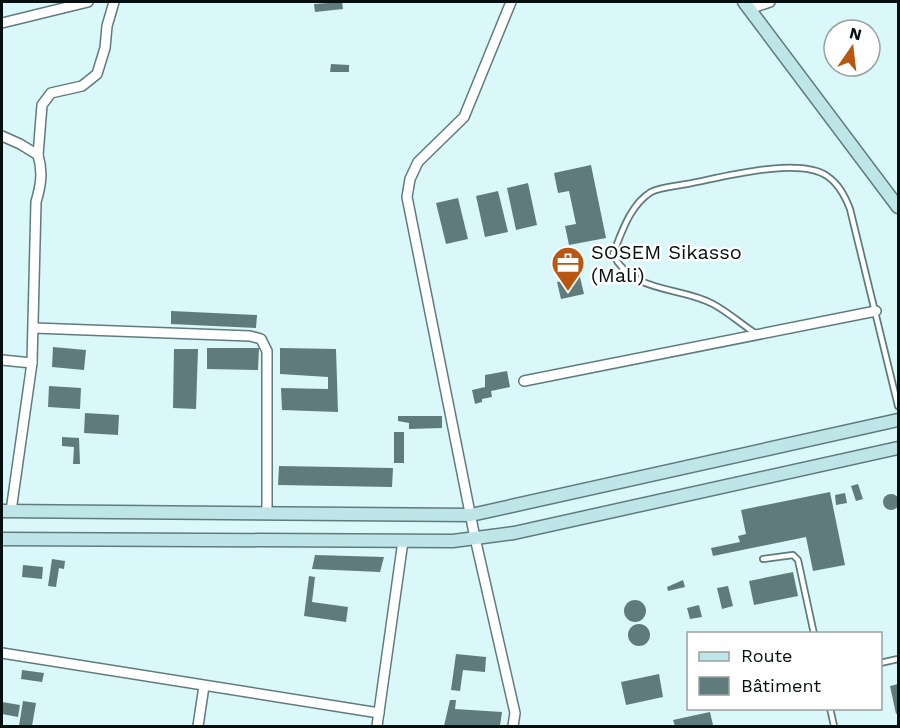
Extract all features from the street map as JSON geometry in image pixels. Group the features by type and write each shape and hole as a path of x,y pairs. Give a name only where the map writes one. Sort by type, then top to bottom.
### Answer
{"street":[{"path":"2,23 88,2"},
{"path":"2,526 32,363 36,202 42,168 38,155 42,105 51,93 82,86 97,74 105,48 107,26 114,2"},
{"path":"511,2 464,117 418,162 410,179 407,197 475,538 515,713 513,726"},
{"path":"770,2 746,5 898,207"},
{"path":"2,136 38,155"},
{"path":"524,381 876,311"},
{"path":"34,328 238,336 261,339 267,351 267,513"},
{"path":"2,360 32,363"},
{"path":"5,511 471,515 898,420"},
{"path":"2,539 453,541 514,533 898,448"},
{"path":"377,726 403,541"},
{"path":"2,653 379,714"},
{"path":"198,726 204,686"}],"lane":[{"path":"757,335 712,304 643,283 619,265 614,254 621,232 635,206 652,191 764,169 808,168 826,175 842,191 850,209 898,406"},
{"path":"763,559 793,555 798,560 814,632"},
{"path":"882,663 898,659"},
{"path":"830,710 834,726"}],"building":[{"path":"342,2 343,9 315,12 314,4"},
{"path":"331,64 349,65 349,72 330,72"},
{"path":"591,165 606,238 569,245 565,226 576,224 569,191 558,193 554,173"},
{"path":"528,183 537,225 516,230 507,188"},
{"path":"498,191 508,232 485,237 476,196"},
{"path":"458,198 468,239 446,244 436,203"},
{"path":"580,277 584,294 561,299 557,282"},
{"path":"171,311 257,315 256,328 171,324"},
{"path":"53,347 86,350 84,370 52,367"},
{"path":"207,348 259,348 258,370 207,369"},
{"path":"280,348 336,349 338,412 282,410 281,388 328,389 328,377 280,374"},
{"path":"174,349 198,349 196,409 173,408"},
{"path":"507,371 510,387 491,391 492,397 482,399 482,402 475,404 472,390 485,387 485,375"},
{"path":"49,386 81,388 80,409 48,407"},
{"path":"85,413 119,415 118,435 84,433"},
{"path":"398,416 442,416 442,428 409,429 409,423 398,421"},
{"path":"394,432 404,432 404,463 394,463"},
{"path":"62,437 79,438 80,464 73,464 74,447 62,446"},
{"path":"279,466 393,468 392,487 278,485"},
{"path":"858,484 863,499 856,501 851,486"},
{"path":"830,492 845,565 813,571 806,537 713,556 711,548 740,542 738,536 746,534 741,510"},
{"path":"845,493 847,503 836,505 835,495"},
{"path":"891,494 899,502 891,510 883,502"},
{"path":"315,555 384,557 380,572 312,569"},
{"path":"52,559 65,561 64,569 59,568 56,587 48,586"},
{"path":"23,565 43,567 42,579 22,577"},
{"path":"793,572 798,596 754,605 749,581"},
{"path":"309,576 315,577 312,602 348,607 346,622 304,616"},
{"path":"683,580 685,587 668,591 667,587"},
{"path":"728,586 733,606 722,609 717,588"},
{"path":"635,600 645,607 646,611 639,621 635,622 625,615 624,611 631,601"},
{"path":"699,605 702,617 690,619 687,608"},
{"path":"639,624 649,631 650,635 643,645 639,646 629,639 628,635 635,625"},
{"path":"456,654 486,657 485,672 463,670 460,691 451,690"},
{"path":"22,670 44,673 42,682 21,679"},
{"path":"659,674 663,697 626,705 621,682"},
{"path":"898,684 898,713 896,714 890,686"},
{"path":"450,700 456,700 455,709 502,712 500,726 444,726"},
{"path":"23,701 36,703 32,726 19,726"},
{"path":"2,702 20,705 18,717 2,714"},
{"path":"710,712 713,725 675,726 673,720"}],"place":[{"name":"SOSEM Sikasso (Mali)","path":"568,292"}]}
